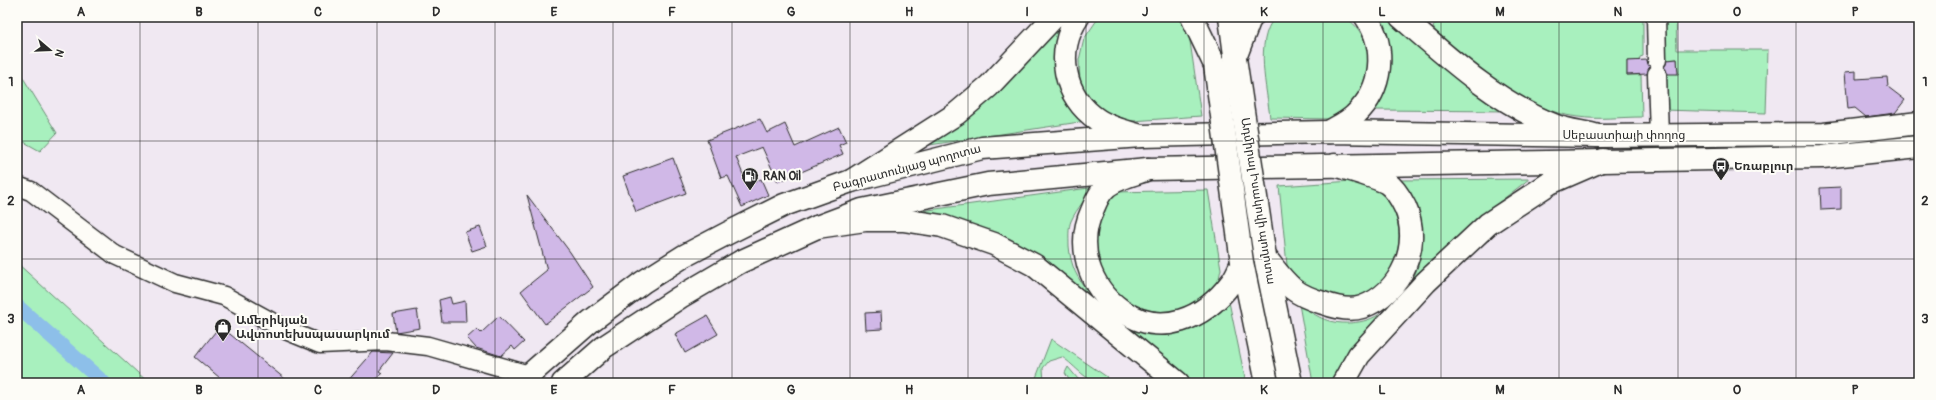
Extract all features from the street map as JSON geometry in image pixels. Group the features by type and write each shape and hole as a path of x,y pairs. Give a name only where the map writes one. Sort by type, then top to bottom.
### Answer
{"main road":[{"path":"851,180 956,114 989,86 1054,17"},
{"path":"1078,17 1072,25 1065,45 1064,59 1070,90 1088,113 1100,121 1141,136"},
{"path":"1192,17 1215,64"},
{"name":"Ադմիրալ Իսակովի պողոտա","path":"1207,17 1215,64 1242,262 1267,383"},
{"name":"Ադմիրալ Իսակովի պողոտա","path":"1230,17 1265,257 1292,383"},
{"path":"1235,58 1249,21 1252,17"},
{"path":"1329,132 1355,115 1369,97 1378,77 1380,54 1378,40 1373,27 1366,17"},
{"path":"1401,17 1442,52 1511,104 1557,126 1598,136"},
{"name":"Սեբաստիայի փողոց","path":"1329,132 1598,136 1824,134 1919,123"},
{"name":"Բագրատունյաց պողոտա","path":"524,379 591,321 643,282 684,256 784,205 851,180 982,148 1141,136 1329,132"},
{"name":"Սեբաստիայի փողոց","path":"1335,165 1822,157 1919,147"},
{"path":"1343,383 1359,355 1426,282 1488,224 1550,184 1603,160"},
{"path":"563,383 604,347 680,297 740,262 862,210 988,184 1148,169 1335,165 1387,183 1401,198 1411,219 1412,238 1410,253 1396,281 1377,299 1361,307 1336,308 1310,299 1294,290 1284,282 1265,257"},
{"path":"1148,169 1112,183 1103,190 1088,220 1085,239 1086,256 1097,287 1105,297 1127,314 1143,322 1176,323 1192,317 1208,307 1232,283 1242,262"},
{"path":"817,228 865,220 903,220 942,226 994,244 1034,265 1178,383"}],"street":[{"path":"1656,17 1659,135"},
{"path":"17,186 31,192 115,255 175,283 224,296 288,331 320,344 386,341 428,346 524,379"}],"green space":[{"path":"1061,17 1070,17 1062,33 1086,121 910,148"},
{"path":"1099,17 1180,17 1188,28 1201,116 1119,122 1092,107 1080,82 1079,60 1084,39"},
{"path":"1275,17 1345,17 1353,23 1364,39 1369,57 1369,67 1362,96 1352,106 1334,119 1270,118 1263,52 1269,27"},
{"path":"1376,17 1389,17 1511,111 1374,110 1385,84 1390,64 1387,44"},
{"path":"1440,17 1643,17 1643,56 1640,57 1639,61 1627,61 1627,75 1641,75 1642,117 1586,118 1558,113 1539,106 1521,97 1503,85 1437,35 1433,27"},
{"path":"1662,17 1676,17 1677,50 1768,50 1766,113 1663,110 1662,74 1678,73 1677,59 1663,60"},
{"path":"17,68 57,133 40,151 17,138"},
{"path":"1529,179 1488,211 1454,242 1337,383 1313,383 1299,304 1315,315 1329,321 1346,323 1363,321 1376,316 1392,305 1406,289 1416,271 1419,262 1420,239 1415,206 1407,187 1399,180"},
{"path":"1352,181 1366,184 1383,195 1394,211 1399,230 1398,249 1392,267 1381,283 1366,293 1346,298 1330,299 1295,278 1287,265 1279,186"},
{"path":"1096,187 1076,212 1069,227 1071,260 1075,272 1081,282 1097,300 1128,323 1228,297 1246,383 1191,383 1029,251 1012,241 959,220 914,212"},
{"path":"1208,190 1221,269 1218,283 1199,302 1175,313 1148,313 1113,294 1095,258 1096,231 1107,203 1115,192"},
{"path":"17,263 149,383 17,383"},
{"path":"1051,339 1107,377 1104,383 1086,377 1062,357 1049,361 1043,368 1044,383 1034,383"},
{"path":"1068,367 1078,379 1086,383 1071,383 1065,373"}],"building":[{"path":"1677,59 1678,74 1668,74 1664,67 1667,60"},
{"path":"1647,60 1650,67 1647,74 1627,75 1627,61"},
{"path":"1856,71 1856,79 1887,77 1888,87 1905,100 1895,113 1866,117 1855,108 1848,109 1845,72"},
{"path":"760,119 767,133 785,124 795,147 839,127 846,142 839,145 843,154 778,182 762,147 736,157 746,182 749,185 761,179 768,195 742,207 728,176 721,178 707,140"},
{"path":"673,158 686,193 636,212 623,176"},
{"path":"1841,187 1841,209 1821,210 1820,188"},
{"path":"527,195 570,252 593,287 545,324 521,291 547,270"},
{"path":"480,227 487,246 472,251 465,232"},
{"path":"450,297 452,304 465,301 466,322 442,322 439,300"},
{"path":"417,310 420,328 396,332 393,314"},
{"path":"881,312 882,329 866,330 865,313"},
{"path":"499,316 524,342 515,350 512,346 501,356 476,348 467,338 477,329 481,333"},
{"path":"707,316 718,334 685,353 675,334"},
{"name":"Ամերիկյան Ավտոտեխսպասարկում","path":"220,326 290,383 226,383 195,357"},
{"path":"373,352 393,353 379,371 382,373 373,383 346,383"}],"waterway":[{"path":"17,306 104,383"}],"place":[{"name":"Եռաբլուր","path":"1721,181"},
{"name":"RAN Oil","path":"750,191"},
{"name":"Ամերիկյան Ավտոտեխսպասարկում","path":"223,342"}]}
